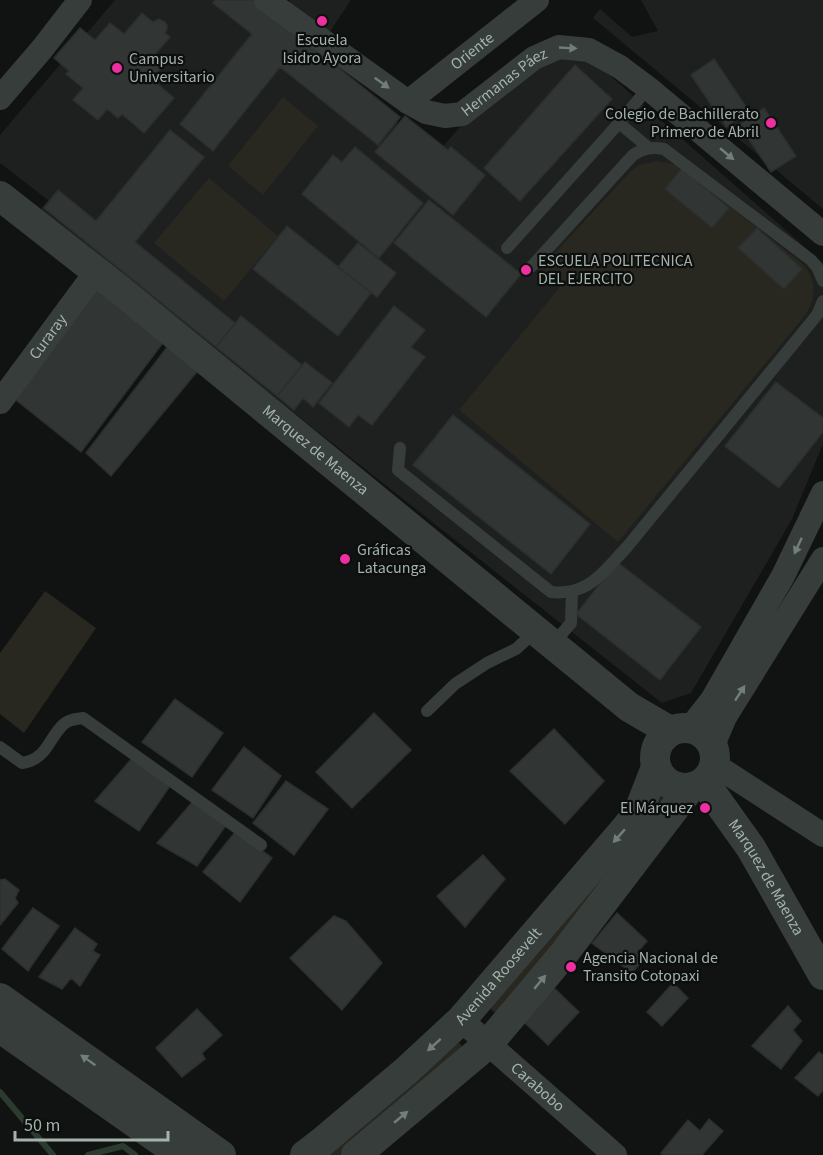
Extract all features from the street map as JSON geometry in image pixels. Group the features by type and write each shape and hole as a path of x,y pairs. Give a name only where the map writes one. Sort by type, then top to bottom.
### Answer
{"street":[{"path":"0,98 80,0"},
{"name":"Hermanas Páez","path":"266,0 408,102 426,112 445,116 462,114 534,57 559,47 589,50 620,67 648,88 823,234"},
{"name":"Oriente","path":"408,102 537,0"},
{"name":"Marquez de Maenza","path":"0,196 120,290 687,756 751,848 823,975"},
{"name":"Curaray","path":"0,402 96,272"},
{"name":"Avenida Roosevelt","path":"356,1155 488,1044 562,956 687,756 712,700 778,587 823,493"},
{"name":"Avenida Roosevelt","path":"305,1155 406,1071 461,1020 639,811 725,717 823,559"},
{"path":"687,756 823,835"},
{"path":"0,998 181,1155"},
{"name":"Carabobo","path":"461,1020 615,1155"},
{"path":"0,1028 221,1155"}],"lane":[{"path":"507,248 648,88"},
{"path":"619,123 649,148"},
{"path":"532,266 633,155 649,148 664,149 804,255 817,267 823,281"},
{"path":"400,448 398,470 551,592 572,592 582,589 597,579 627,547 817,315 823,301"},
{"path":"426,711 455,684 487,663 544,638 571,623 572,592"},
{"path":"0,747 22,763 32,762 39,758 65,723 83,718 261,845"}],"shaded area":[{"path":"115,0 243,0 436,154 477,108 535,66 568,53 597,64 823,263 823,444 792,519 691,693 662,703 39,212 48,200 0,163 0,135"},
{"name":"Escuela Isidro Ayora","path":"290,0 351,0 327,36 286,6"},
{"name":"Colegio de Bachillerato Primero de Abril","path":"641,0 823,0 823,209 593,18 600,9 632,37 658,31"},
{"path":"283,97 318,126 263,195 228,166"},
{"path":"658,161 677,165 803,264 811,276 814,294 807,313 618,542 459,410 560,287 539,270 632,170 639,165"},
{"path":"209,178 278,236 224,301 154,243"},
{"path":"45,591 96,628 24,733 0,714 0,653"},
{"path":"666,789 678,800 496,1014 487,1005 643,831"},
{"path":"454,1037 467,1052 346,1155 324,1155"}],"building":[{"path":"215,0 254,0 400,117 378,145 280,67 213,151 180,124 252,34 213,3"},
{"path":"142,13 153,22 159,19 167,25 165,33 170,37 152,58 162,67 152,79 174,98 144,133 122,114 118,118 107,109 98,120 73,100 83,88 66,74 69,71 54,58 80,28 95,40 110,23 124,34"},
{"path":"714,59 749,111 726,127 691,75"},
{"path":"575,65 612,99 520,201 484,168"},
{"path":"764,108 796,156 771,172 739,125"},
{"path":"405,116 448,150 451,147 485,175 453,215 375,152"},
{"path":"170,130 204,157 135,242 235,323 216,347 44,208 58,190 96,221"},
{"path":"355,147 423,203 379,258 302,194 333,155 342,162"},
{"path":"682,168 729,208 712,228 665,189"},
{"path":"429,200 521,274 486,317 394,243"},
{"path":"287,226 371,293 338,336 253,269"},
{"path":"757,228 802,269 784,289 738,248"},
{"path":"358,243 396,273 377,297 338,267"},
{"path":"98,280 168,336 81,452 10,395"},
{"path":"394,306 425,330 411,347 425,357 372,425 358,415 349,427 319,403"},
{"path":"241,316 302,365 277,396 216,347"},
{"path":"171,342 200,368 111,476 86,453"},
{"path":"305,362 332,383 313,407 303,398 294,410 277,396"},
{"path":"776,382 823,418 823,432 779,488 725,446"},
{"path":"453,415 590,524 551,574 413,465"},
{"path":"617,562 701,627 660,680 576,614"},
{"path":"175,699 223,733 192,777 142,742"},
{"path":"374,713 411,750 352,808 316,772"},
{"path":"554,729 604,781 565,824 510,771"},
{"path":"244,747 281,776 253,818 212,790"},
{"path":"134,756 172,783 139,831 95,801"},
{"path":"286,781 328,809 294,855 253,823"},
{"path":"195,799 227,824 197,866 157,843"},
{"path":"236,831 272,858 240,902 203,872"},
{"path":"483,855 505,879 465,927 437,896"},
{"path":"5,879 19,890 15,898 18,903 0,925 0,880"},
{"path":"33,908 59,926 28,971 2,949"},
{"path":"617,913 647,941 637,953 643,960 632,973 592,943"},
{"path":"334,916 346,921 382,963 342,1010 290,958"},
{"path":"75,928 97,944 93,951 100,955 80,986 71,978 62,989 39,977"},
{"path":"673,983 688,998 662,1026 647,1012"},
{"path":"554,988 579,1012 548,1045 523,1021"},
{"path":"788,1006 801,1021 793,1030 802,1041 781,1069 752,1046"},
{"path":"197,1009 222,1035 202,1053 205,1059 182,1077 156,1048"},
{"path":"819,1052 823,1055 823,1090 818,1096 795,1078"},
{"path":"709,1119 723,1131 702,1155 663,1155 661,1153 688,1120 700,1131"}],"waterway":[{"path":"0,1092 53,1155"},
{"path":"88,1155 123,1146 135,1155"}],"place":[{"name":"Escuela Isidro Ayora","path":"322,21"},
{"name":"Campus Universitario","path":"117,68"},
{"name":"Colegio de Bachillerato Primero de Abril","path":"771,123"},
{"name":"ESCUELA POLITECNICA DEL EJERCITO","path":"526,270"},
{"name":"Gráficas Latacunga","path":"345,559"},
{"name":"El Márquez","path":"705,808"},
{"name":"Agencia Nacional de Transito Cotopaxi","path":"571,967"}]}
